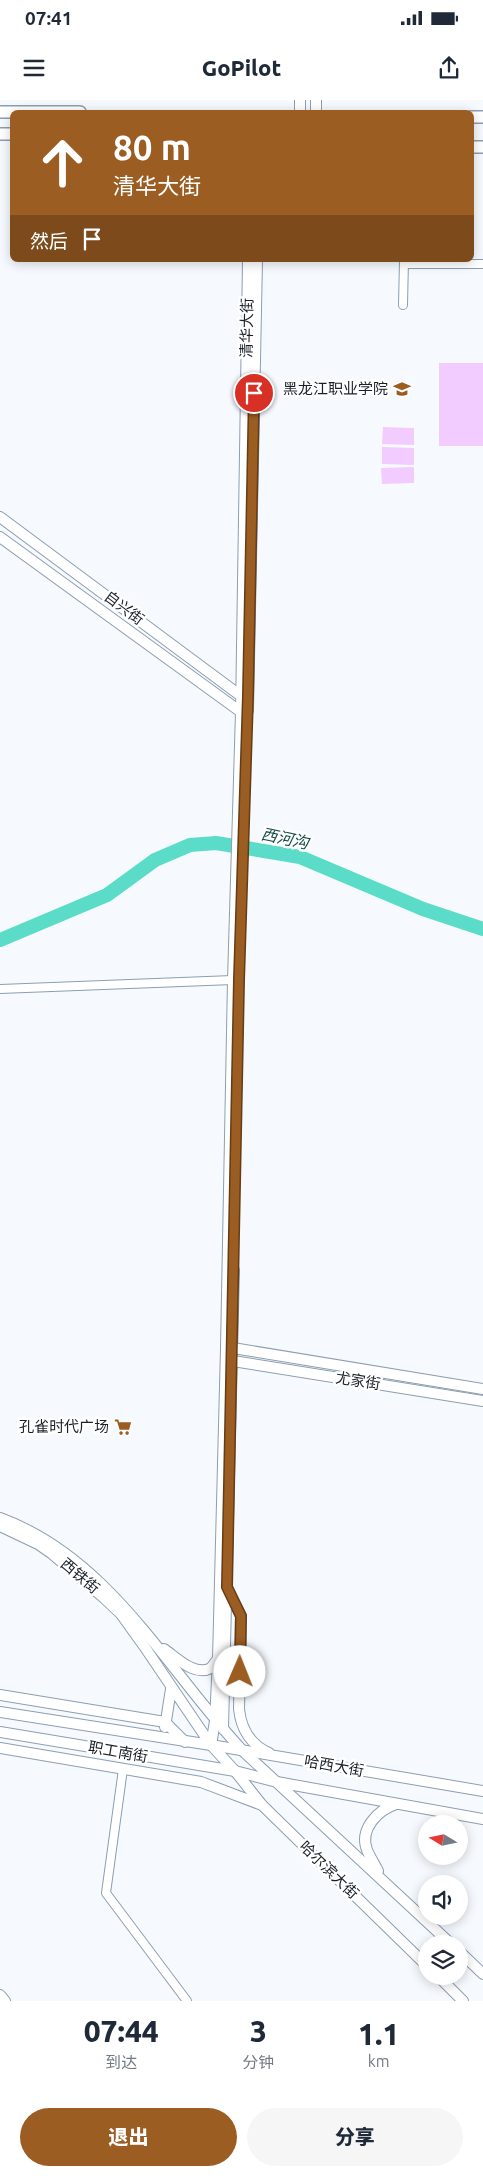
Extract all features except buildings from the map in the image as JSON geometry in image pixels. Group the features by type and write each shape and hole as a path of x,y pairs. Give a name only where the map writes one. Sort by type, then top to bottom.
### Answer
{"main road":[{"name":"清华大街","path":"245,696 248,262"},
{"name":"清华大街","path":"222,1729 233,1361 238,920 256,262"},
{"name":"自兴街","path":"0,517 245,696"},
{"name":"自兴街","path":"0,537 244,712"},
{"name":"清华大街","path":"211,1745 215,1721 218,1659 233,980 238,920"},
{"name":"尤家街","path":"233,1348 483,1389"},
{"name":"尤家街","path":"233,1361 483,1401"},
{"name":"西铁街","path":"0,1518 34,1533 71,1558 106,1590 148,1640"},
{"name":"西铁街","path":"0,1526 38,1544 73,1570 148,1640"},
{"path":"227,1587 241,1616 239,1709 241,1722 245,1732 256,1744 277,1757"},
{"path":"148,1640 185,1664 200,1671 211,1668 218,1659"},
{"name":"哈尔滨大街","path":"148,1640 171,1689 211,1745 262,1805 418,1957"},
{"name":"哈尔滨大街","path":"148,1640 215,1721 243,1751 441,1935"},
{"path":"163,1738 171,1689"},
{"path":"0,1694 165,1722 185,1742"},
{"name":"职工南街","path":"0,1712 185,1742"},
{"name":"职工南街","path":"0,1732 235,1771"},
{"name":"哈西大街","path":"185,1742 483,1792"},
{"path":"0,1748 124,1769"},
{"name":"职工南街","path":"124,1769 201,1782 262,1805"},
{"name":"哈西大街","path":"235,1771 277,1782 483,1819"},
{"path":"382,1879 366,1849 366,1839 374,1818 381,1810 396,1804"},
{"path":"468,1960 483,1974"},
{"path":"447,1985 463,2001"},
{"path":"0,1995 5,2001"}],"street":[{"path":"403,304 404,262 483,264"},
{"path":"0,989 233,980"},
{"path":"124,1769 106,1893 187,2001"}],"shaded area":[{"path":"439,363 483,363 483,446 439,446"},
{"path":"383,427 414,428 414,445 382,444"},
{"path":"382,447 414,448 414,465 382,464"},
{"path":"414,467 414,483 382,484 381,468"}],"waterway":[{"name":"西河沟","path":"0,940 107,895 155,860 190,845 216,843 300,857 423,909 483,929"}],"place":[{"name":"黑龙江职业学院","path":"402,389"},
{"name":"孔雀时代广场","path":"123,1427"}],"route":[{"path":"240,1672 241,1616 238,1608 232,1601 227,1587 233,1361 239,980 248,696 254,393"}]}
